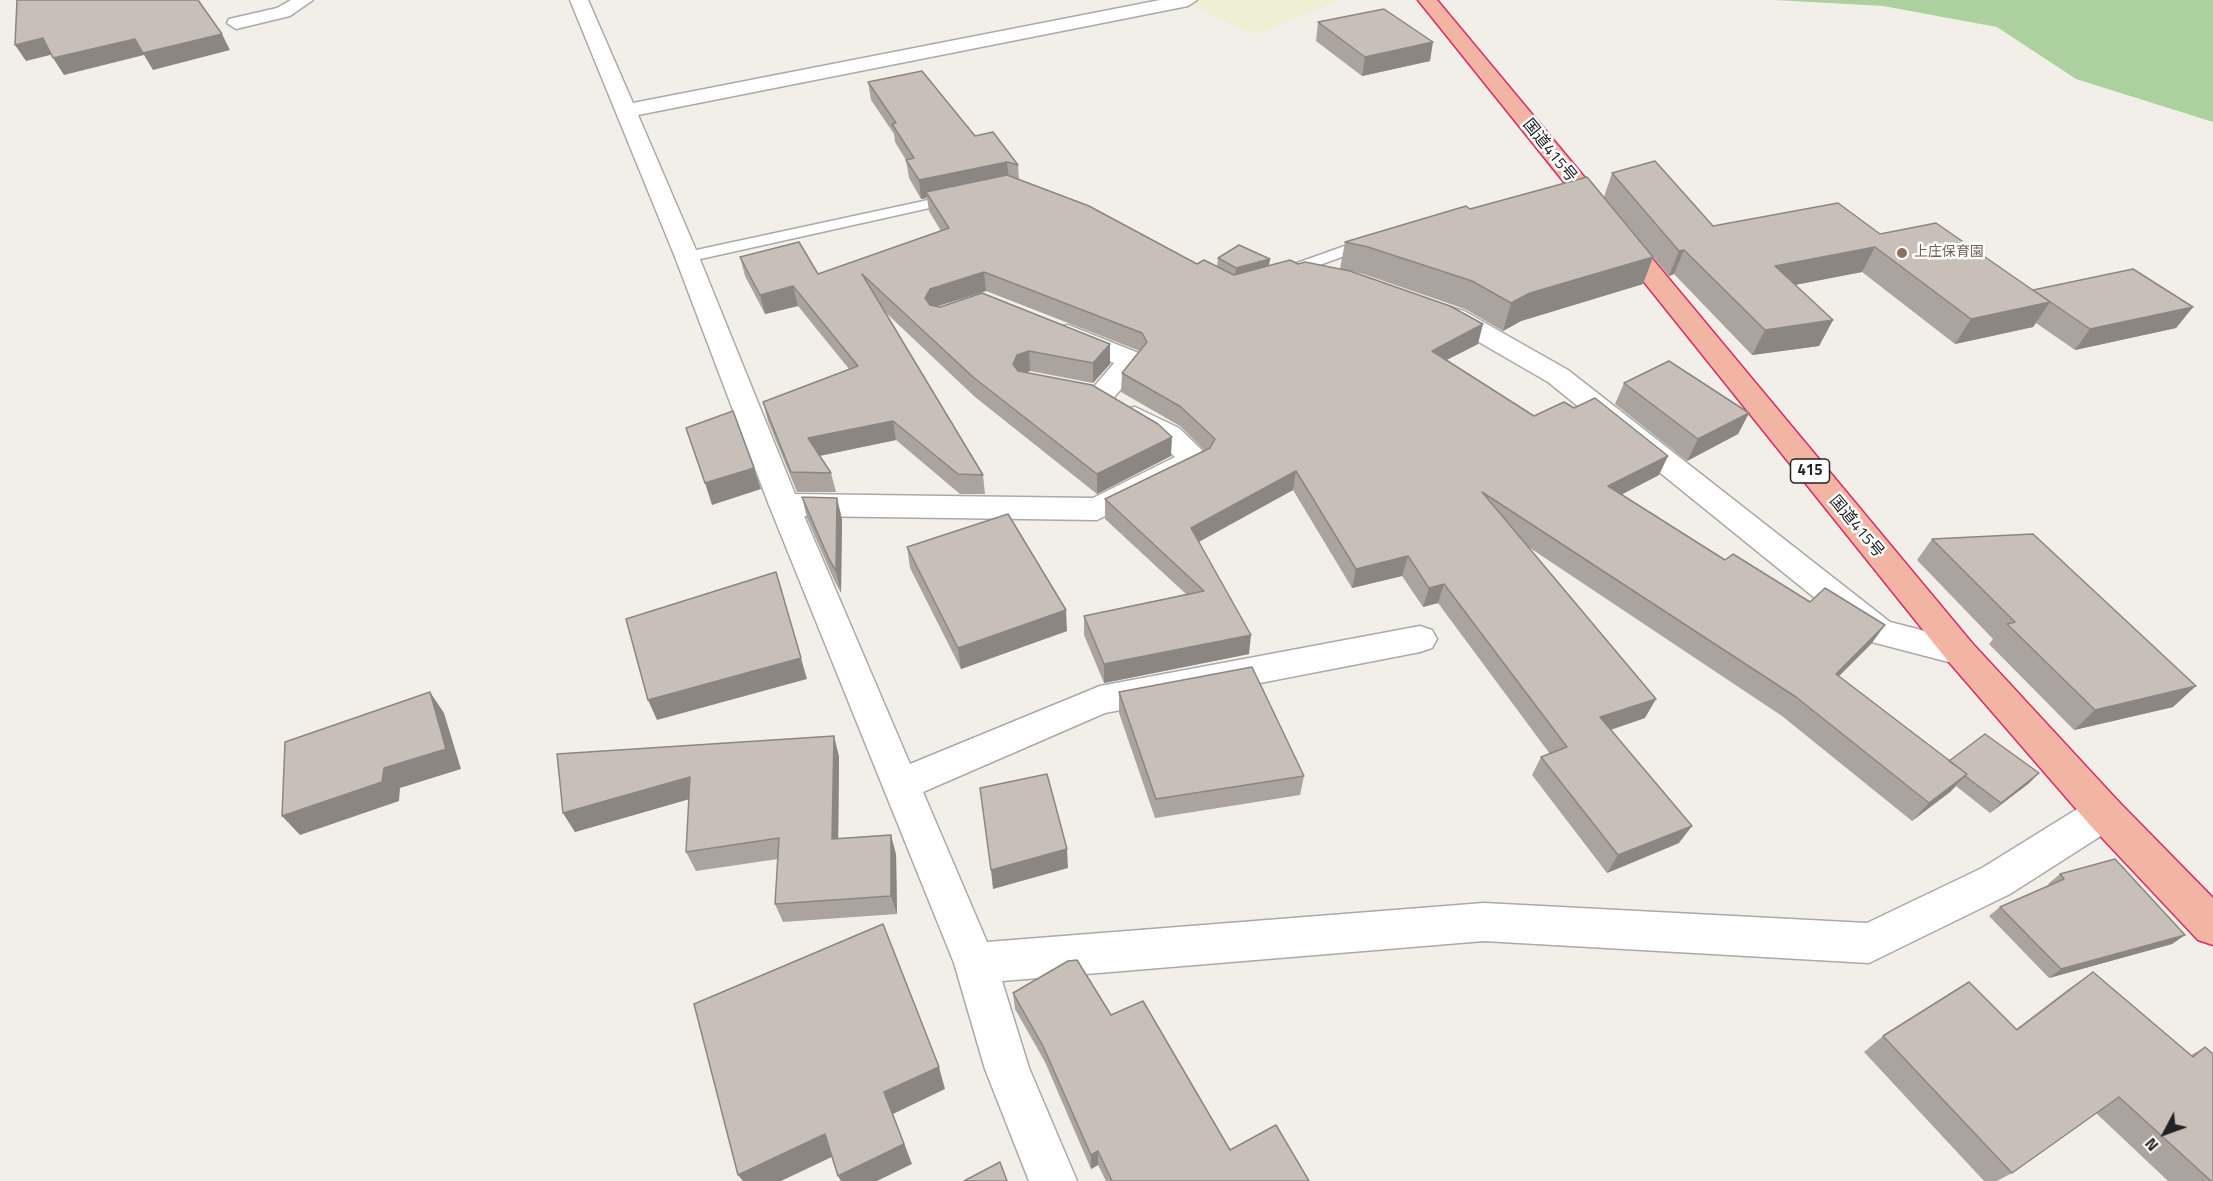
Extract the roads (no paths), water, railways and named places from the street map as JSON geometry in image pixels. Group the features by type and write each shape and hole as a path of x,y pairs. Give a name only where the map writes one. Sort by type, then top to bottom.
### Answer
{"highway":[{"name":"国道415号","path":"1427,0 1572,188 1960,652 2104,813 2213,926"}],"street":[{"path":"236,23 283,12 304,0"},
{"path":"579,0 687,257 784,505 975,963 1007,1069 1053,1181"},
{"path":"625,111 1188,0"},
{"path":"1284,273 1344,279"},
{"path":"1410,301 1455,317 1558,376 1880,632 1960,652"},
{"path":"784,505 1097,509 1196,459 1169,435 1089,393 1131,360 1046,324"},
{"path":"902,784 1100,700 1420,639"},
{"path":"975,963 1484,922 1869,943 1996,881 2104,813"}],"lane":[{"path":"687,257 975,194"},
{"path":"1284,273 1357,244 1388,238"}],"place":[{"name":"上庄保育園","path":"1902,253"}]}
